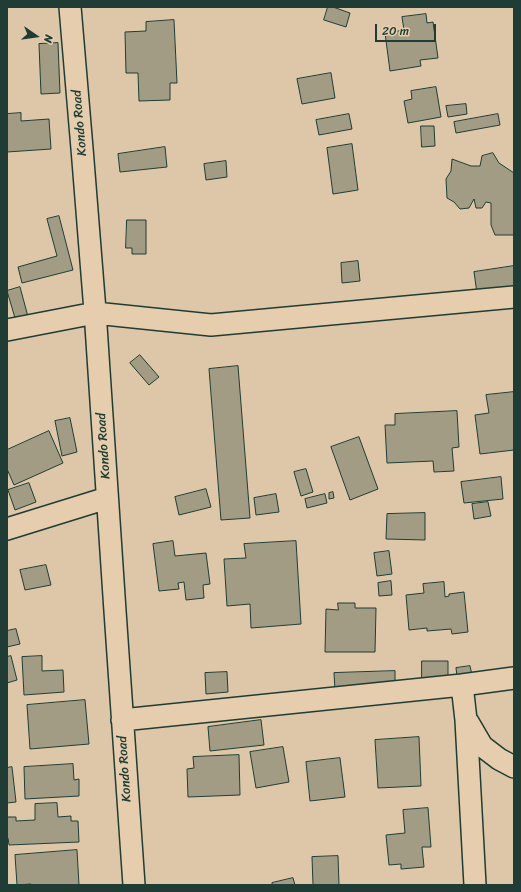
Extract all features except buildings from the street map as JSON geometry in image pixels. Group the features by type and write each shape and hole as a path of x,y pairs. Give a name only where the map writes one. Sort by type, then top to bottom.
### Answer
{"street":[{"name":"Kondo Road","path":"70,7 95,313 134,885"},
{"path":"7,330 95,313 211,325 514,297"},
{"path":"7,529 107,498"},
{"path":"122,720 462,685 514,678"},
{"path":"462,685 466,720 475,885"},
{"path":"466,720 482,746 499,759 514,767"}]}
